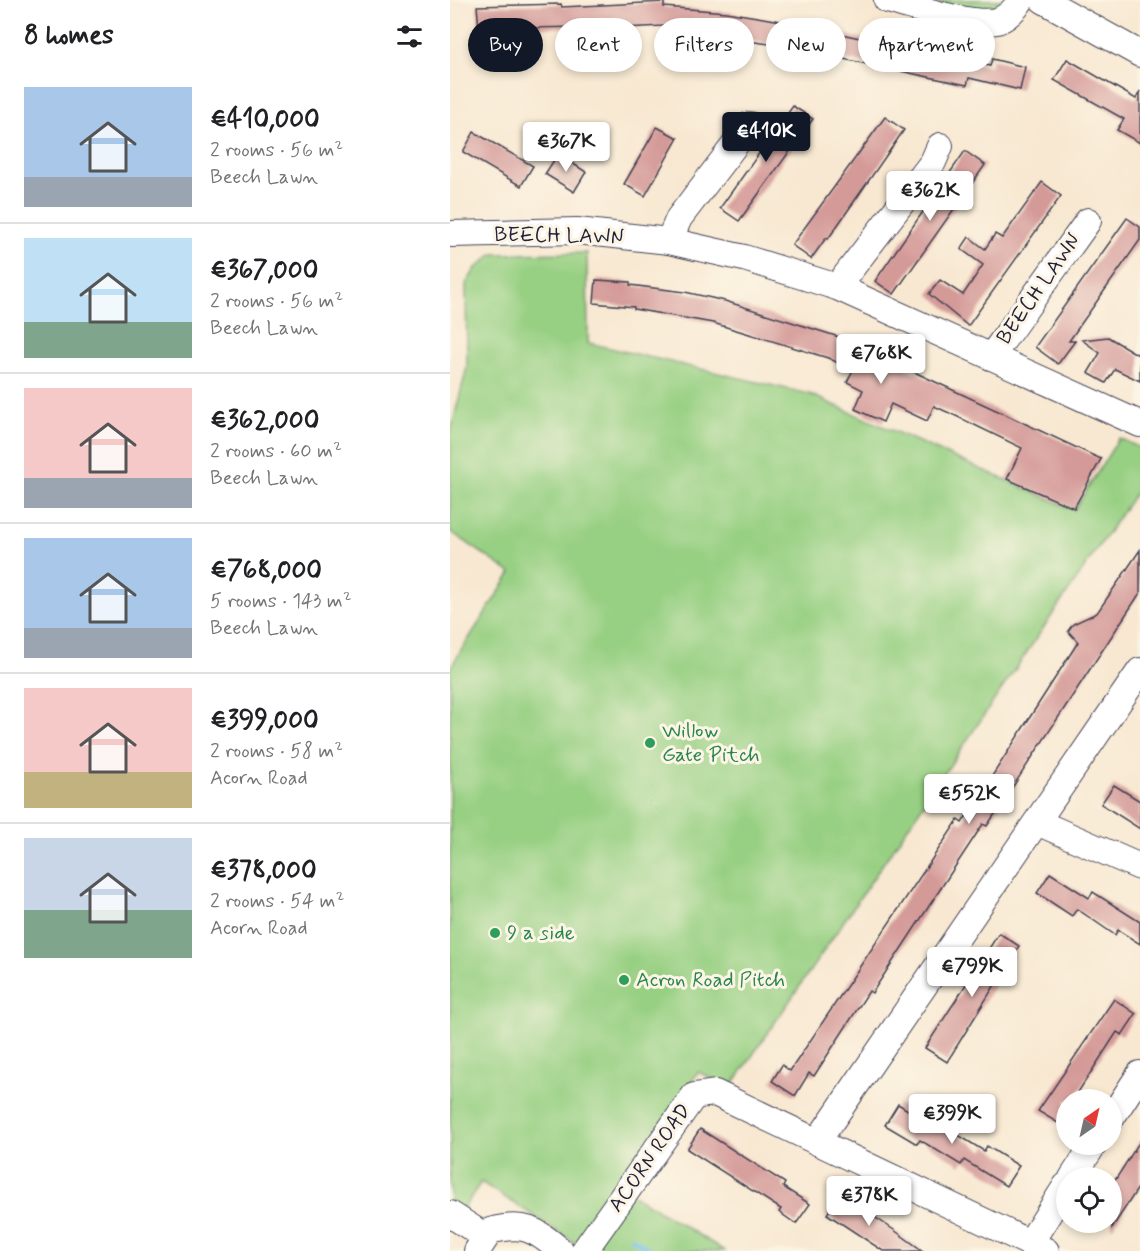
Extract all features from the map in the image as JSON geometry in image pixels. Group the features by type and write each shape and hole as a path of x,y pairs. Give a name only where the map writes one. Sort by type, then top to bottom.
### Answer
{"street":[{"path":"887,0 979,22 999,20 1015,9 1021,0"},
{"path":"1043,0 1140,54"},
{"path":"669,241 679,218 750,125"},
{"path":"837,287 933,162 940,146"},
{"name":"BEECH LAWN","path":"991,357 1088,221"},
{"name":"BEECH LAWN","path":"450,234 577,231 669,241 744,258 837,287 1140,424"},
{"path":"817,1143 1140,671"},
{"path":"1036,822 1140,867"},
{"path":"1122,1102 1140,1074"},
{"name":"ACORN ROAD","path":"587,1247 694,1096 715,1093 1038,1247"},
{"path":"1038,1247 1056,1208"},
{"path":"450,1214 481,1244 490,1231 509,1226 530,1228 546,1246"}],"green space":[{"path":"922,0 1008,0 987,15"},
{"path":"587,253 588,343 809,394 1074,510 1119,438 1140,448 1140,486 731,1087 698,1072 622,1188 725,1251 588,1251 481,1182 450,1229 450,668 511,573 450,531 450,434 467,367 466,284 476,268 493,254"}],"building":[{"path":"664,2 664,7 726,12 766,19 766,43 754,42 754,18 654,18 654,26 642,27 642,18 555,18 555,27 543,28 543,18 478,18 477,6 561,4 562,7"},
{"path":"846,35 858,38 858,62 846,60"},
{"path":"1067,59 1136,99 1140,91 1140,143 1117,130 1124,119 1054,80"},
{"path":"995,60 1025,67 1020,90 969,78 967,85 905,72 995,72"},
{"path":"793,106 813,119 739,221 720,208"},
{"path":"885,117 904,130 828,239 826,238 811,259 792,245"},
{"path":"657,127 678,138 645,196 624,184"},
{"path":"474,132 533,166 521,186 463,152"},
{"path":"965,151 985,165 894,294 875,281"},
{"path":"558,154 586,172 574,192 545,174"},
{"path":"1042,182 1061,196 968,326 929,294 940,280 963,295 983,265 961,249 969,237 985,249 995,234 1002,238"},
{"path":"1127,218 1140,227 1140,240 1069,341 1075,341 1058,364 1035,347"},
{"path":"596,280 630,282 630,285 685,292 725,301 839,337 1101,459 1074,508 1007,479 1022,448 956,416 934,406 927,421 891,404 883,422 855,409 863,390 847,382 853,370 828,358 713,323 634,309 634,307 594,303"},
{"path":"1108,337 1140,356 1140,381 1115,369 1106,383 1088,373 1100,353 1082,340"},
{"path":"1140,550 1140,593 987,826 983,824 872,993 869,991 814,1076 809,1073 795,1096 772,1081 782,1065 790,1071 958,820 962,823 1078,642 1068,631 1073,624 1097,613"},
{"path":"1114,785 1140,801 1140,829 1101,804"},
{"path":"1050,873 1089,898 1093,892 1140,922 1140,944 1118,930 1115,935 1077,909 1072,916 1037,893"},
{"path":"999,933 1019,946 947,1062 925,1048"},
{"path":"1114,999 1136,1014 1122,1035 1117,1032 1080,1089 1056,1089 1056,1122 1038,1111"},
{"path":"898,1104 939,1129 942,1125 984,1151 987,1146 1019,1166 1006,1186 964,1160 961,1165 920,1140 917,1144 885,1125"},
{"path":"700,1129 785,1183 783,1187 810,1204 796,1224 779,1212 781,1209 687,1149"},
{"path":"1140,1141 1140,1185 1122,1213 1122,1169"},
{"path":"840,1194 923,1251 883,1251 827,1214"}],"waterway":[{"path":"632,1238 652,1251"}],"place":[{"name":"Willow Gate Pitch","path":"650,743"},
{"name":"9 a side","path":"495,933"},
{"name":"Acron Road Pitch","path":"624,980"}]}
